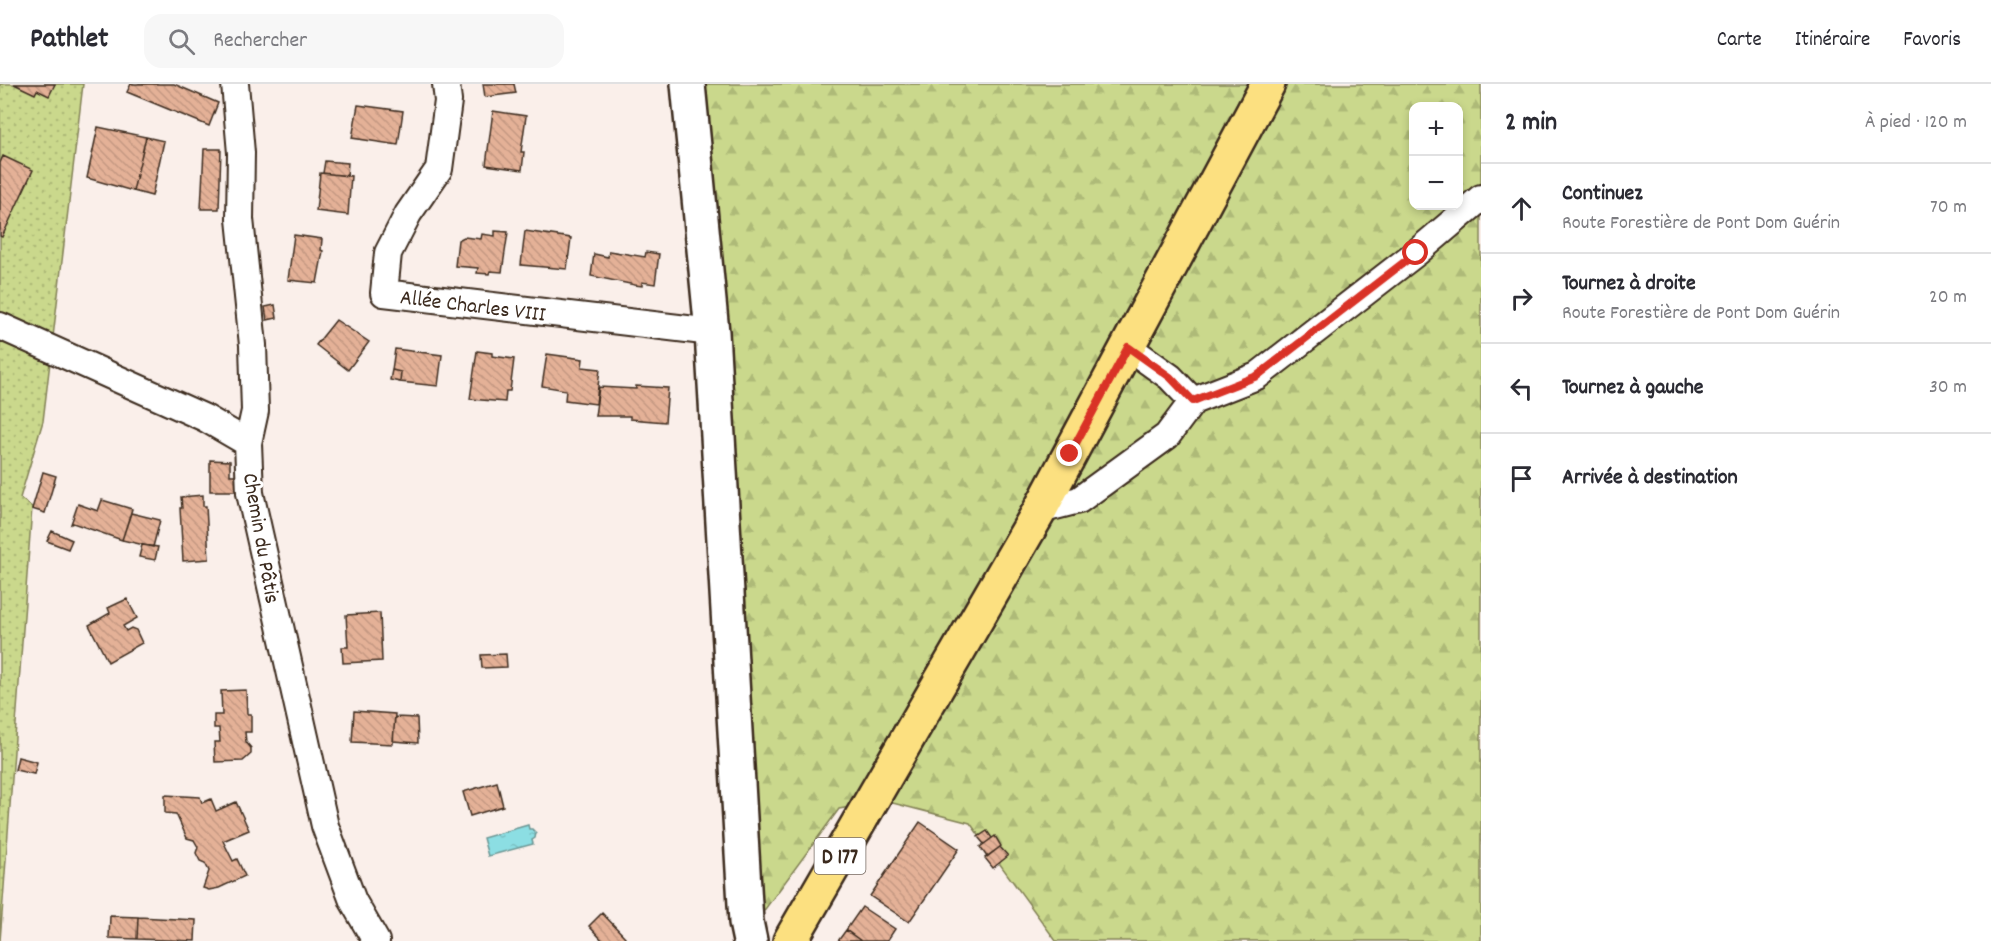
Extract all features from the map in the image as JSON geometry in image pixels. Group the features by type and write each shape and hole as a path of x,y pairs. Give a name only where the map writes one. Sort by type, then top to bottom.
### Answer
{"main road":[{"name":"D 177","path":"790,941 1040,510 1268,84"}],"street":[{"name":"Chemin du Pâtis","path":"235,84 241,153 240,219 253,345 255,411 248,443 250,493 325,826 353,901 376,941"},
{"name":"Allée Charles VIII","path":"446,84 448,101 439,169 408,214 388,253 384,293 712,333"},
{"path":"688,84 712,333 746,922 750,941"},
{"path":"1040,510 1079,500 1167,436 1193,401 1257,376 1416,253 1481,198"},
{"path":"0,326 205,418 248,443"},
{"path":"1128,347 1170,377 1193,401"}],"green space":[{"path":"0,84 83,84 43,421 20,498 32,507 0,941"},
{"path":"705,84 1481,84 1481,941 1056,941 970,823 885,801 839,809 760,916"}],"water":[{"path":"528,825 529,829 536,833 532,840 533,844 488,856 483,838"}],"building":[{"path":"14,84 55,84 49,96 37,90 35,94"},
{"path":"131,84 174,84 218,103 209,126 127,92"},
{"path":"483,84 514,84 516,93 485,97"},
{"path":"358,105 403,111 398,145 352,138"},
{"path":"493,111 526,116 521,152 524,152 522,170 486,165"},
{"path":"98,127 146,137 133,191 87,178"},
{"path":"146,137 164,141 152,196 133,191"},
{"path":"204,149 221,149 219,209 201,209"},
{"path":"3,156 33,170 2,237 0,236 0,163"},
{"path":"325,161 348,163 347,176 323,173"},
{"path":"320,173 351,176 348,215 316,211"},
{"path":"495,231 508,232 502,272 477,273 478,268 455,266 458,240 464,237 481,239 482,234 495,236"},
{"path":"525,231 571,238 567,269 521,265"},
{"path":"294,235 322,239 321,250 323,251 317,283 288,280"},
{"path":"609,251 645,257 646,252 659,254 655,284 642,282 642,286 591,276 594,254 608,257"},
{"path":"275,305 277,318 267,320 265,307"},
{"path":"336,320 369,342 348,370 316,345"},
{"path":"395,349 442,355 438,386 400,382 401,372 392,370"},
{"path":"477,351 514,359 510,391 506,391 505,402 470,399"},
{"path":"547,354 583,359 582,367 600,369 596,404 565,400 566,390 542,386"},
{"path":"392,370 401,372 400,382 390,380"},
{"path":"636,386 668,388 665,422 630,419 630,416 595,416 599,387 636,389"},
{"path":"210,460 230,461 230,475 237,475 237,491 210,491"},
{"path":"43,472 56,476 45,513 32,509"},
{"path":"203,495 203,506 206,506 209,559 183,561 181,497"},
{"path":"102,500 132,509 122,540 71,524 78,504 98,511"},
{"path":"131,513 160,520 153,547 122,540"},
{"path":"52,531 72,540 68,549 47,541"},
{"path":"142,545 158,547 155,560 139,557"},
{"path":"127,599 137,618 123,626 126,631 131,628 136,630 142,643 108,662 89,625 110,613 108,608"},
{"path":"380,613 382,661 343,663 342,647 348,647 346,615"},
{"path":"506,654 507,667 482,668 481,655"},
{"path":"246,690 247,714 251,714 251,732 245,732 251,754 243,761 215,762 214,742 220,742 219,728 214,728 214,715 222,715 221,691"},
{"path":"354,711 395,714 393,744 352,742"},
{"path":"395,717 417,718 418,743 393,741"},
{"path":"18,757 37,762 34,774 15,770"},
{"path":"497,782 503,806 470,816 463,792"},
{"path":"165,795 200,797 202,803 211,799 216,811 236,802 249,830 223,841 233,861 237,859 245,876 219,888 209,890 203,888 209,871 205,863 200,861 196,853 198,847 194,840 187,838 176,814 165,813"},
{"path":"920,822 959,849 909,922 870,896"},
{"path":"987,831 992,838 984,844 978,837"},
{"path":"995,836 1001,846 987,857 980,847"},
{"path":"1000,847 1008,856 993,868 985,858"},
{"path":"862,907 895,929 887,941 861,941 846,930"},
{"path":"602,913 625,937 624,941 603,941 589,926"},
{"path":"110,916 138,917 137,939 109,938"},
{"path":"138,917 196,920 195,941 137,939"},
{"path":"846,930 861,941 838,941"}],"route":[{"path":"1070,454 1128,347 1170,377 1193,401 1257,376 1416,253"}]}
